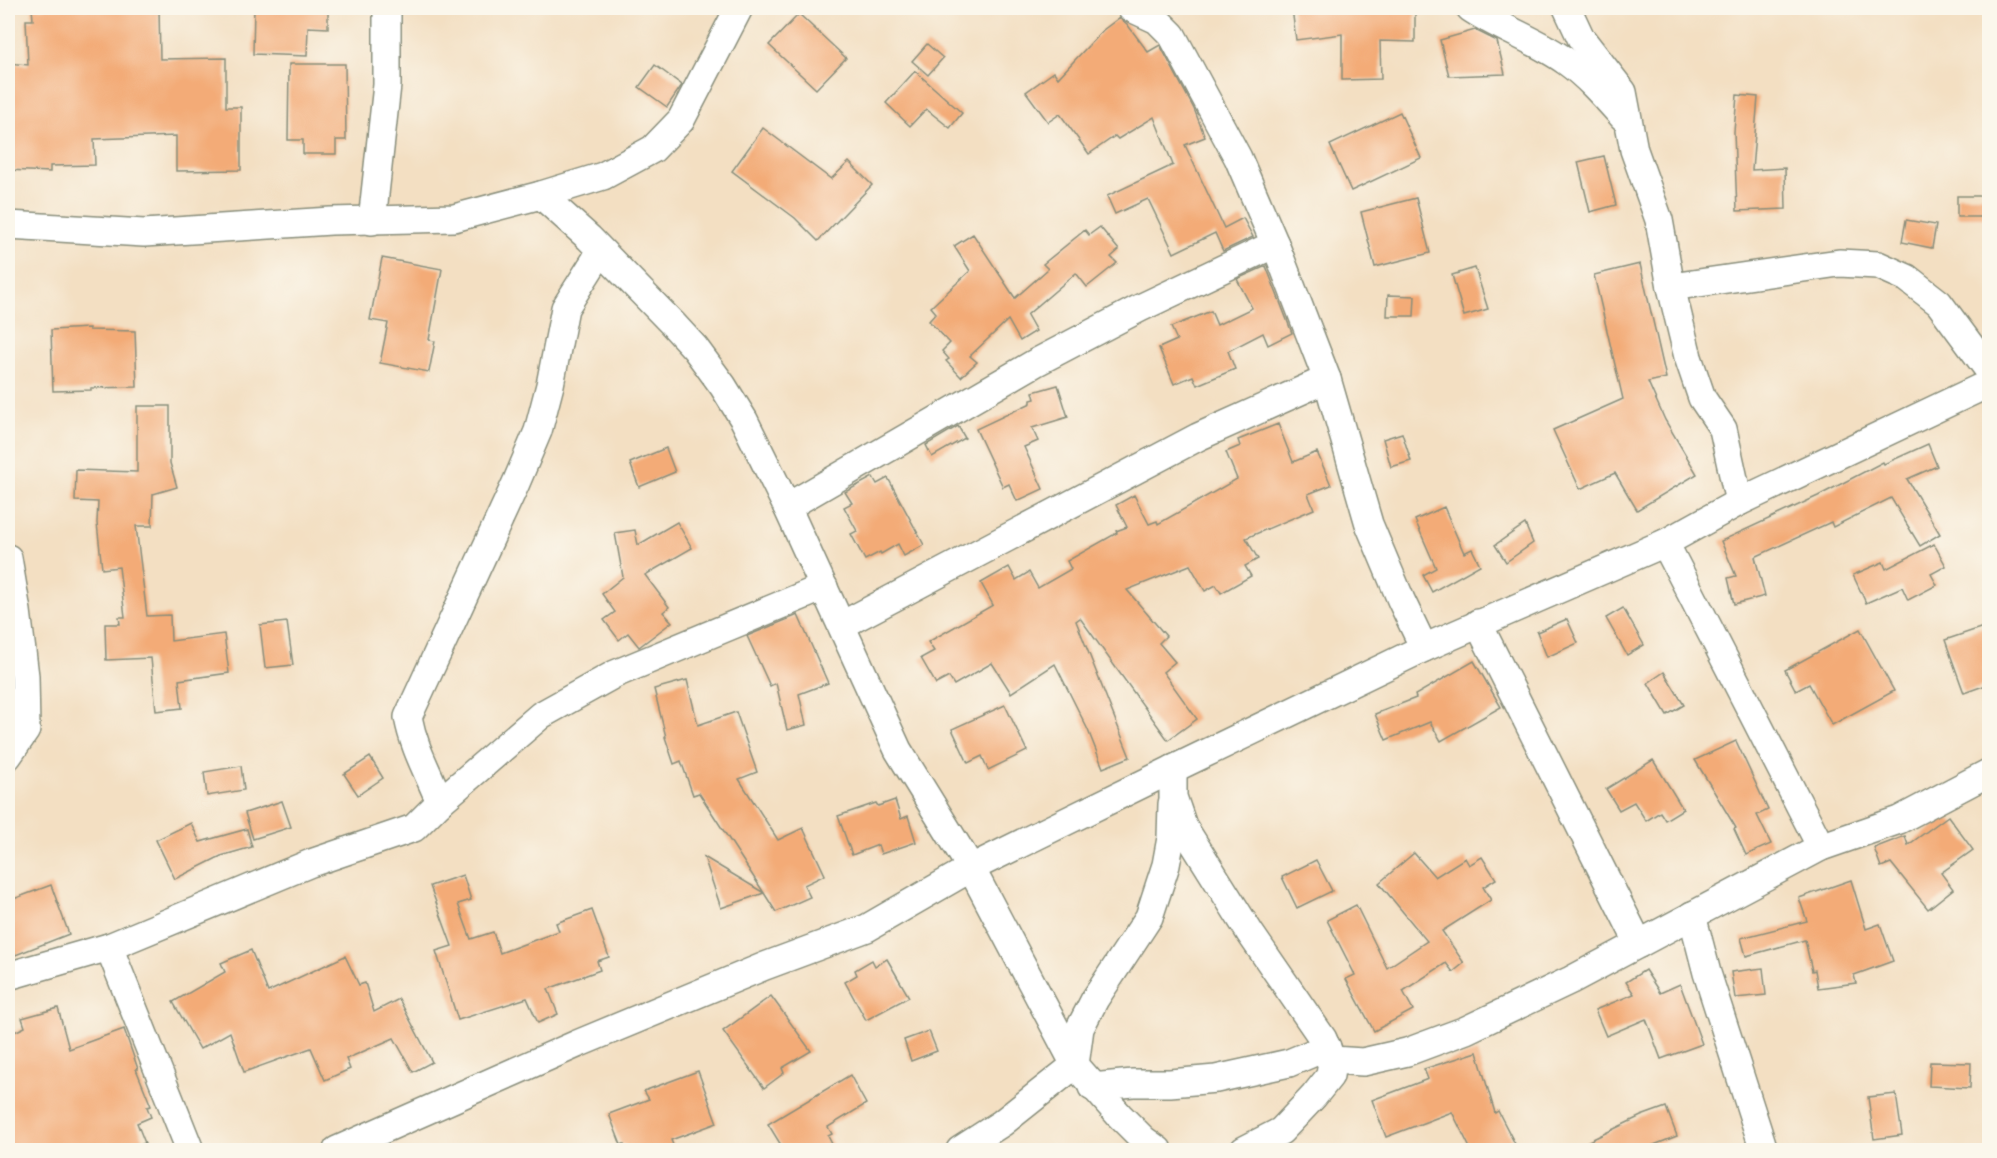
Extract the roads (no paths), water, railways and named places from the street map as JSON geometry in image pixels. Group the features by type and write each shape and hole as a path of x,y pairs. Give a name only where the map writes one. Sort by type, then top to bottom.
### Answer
{"street":[{"path":"372,221 387,85 387,8"},
{"path":"8,225 144,234 331,221 454,218 541,195 603,176 653,148 681,120 739,8"},
{"path":"1131,8 1157,20 1172,35 1238,158 1275,244 1327,378 1370,524 1401,600 1424,648"},
{"path":"1470,8 1488,20 1535,42 1568,62 1601,92 1630,125"},
{"path":"1567,8 1581,38 1623,92 1634,150 1659,220 1671,287 1688,357 1702,398 1723,429 1740,501"},
{"path":"541,195 561,211 672,323 716,376 744,420 787,507 898,750 971,868 1075,1065 1092,1087 1144,1140 1158,1150"},
{"path":"787,507 1035,363 1140,308 1275,244"},
{"path":"440,802 411,736 408,717 538,432 565,308 601,251"},
{"path":"1671,287 1839,263 1878,265 1907,278 1940,303 1989,372"},
{"path":"842,625 1198,437 1327,378"},
{"path":"337,1150 588,1040 765,966 867,928 971,868 1173,769 1478,623 1665,543 1740,501 1989,383"},
{"path":"1665,543 1821,847"},
{"path":"8,558 25,676 26,719 26,730 8,756"},
{"path":"8,976 109,947 311,863 414,828 440,802 541,715 615,674 824,587"},
{"path":"1478,623 1639,944"},
{"path":"960,1150 1002,1123 1075,1065 1080,1028 1095,999 1149,917 1166,865 1171,838 1173,769"},
{"path":"1092,1087 1216,1079 1329,1054 1363,1062 1407,1052 1466,1030 1571,981 1821,847 1899,820 1989,772"},
{"path":"1173,797 1183,826 1206,865 1323,1039 1329,1054 1330,1076 1314,1096 1281,1131 1244,1150"},
{"path":"1692,915 1707,972 1764,1150"},
{"path":"109,947 190,1150"}]}
